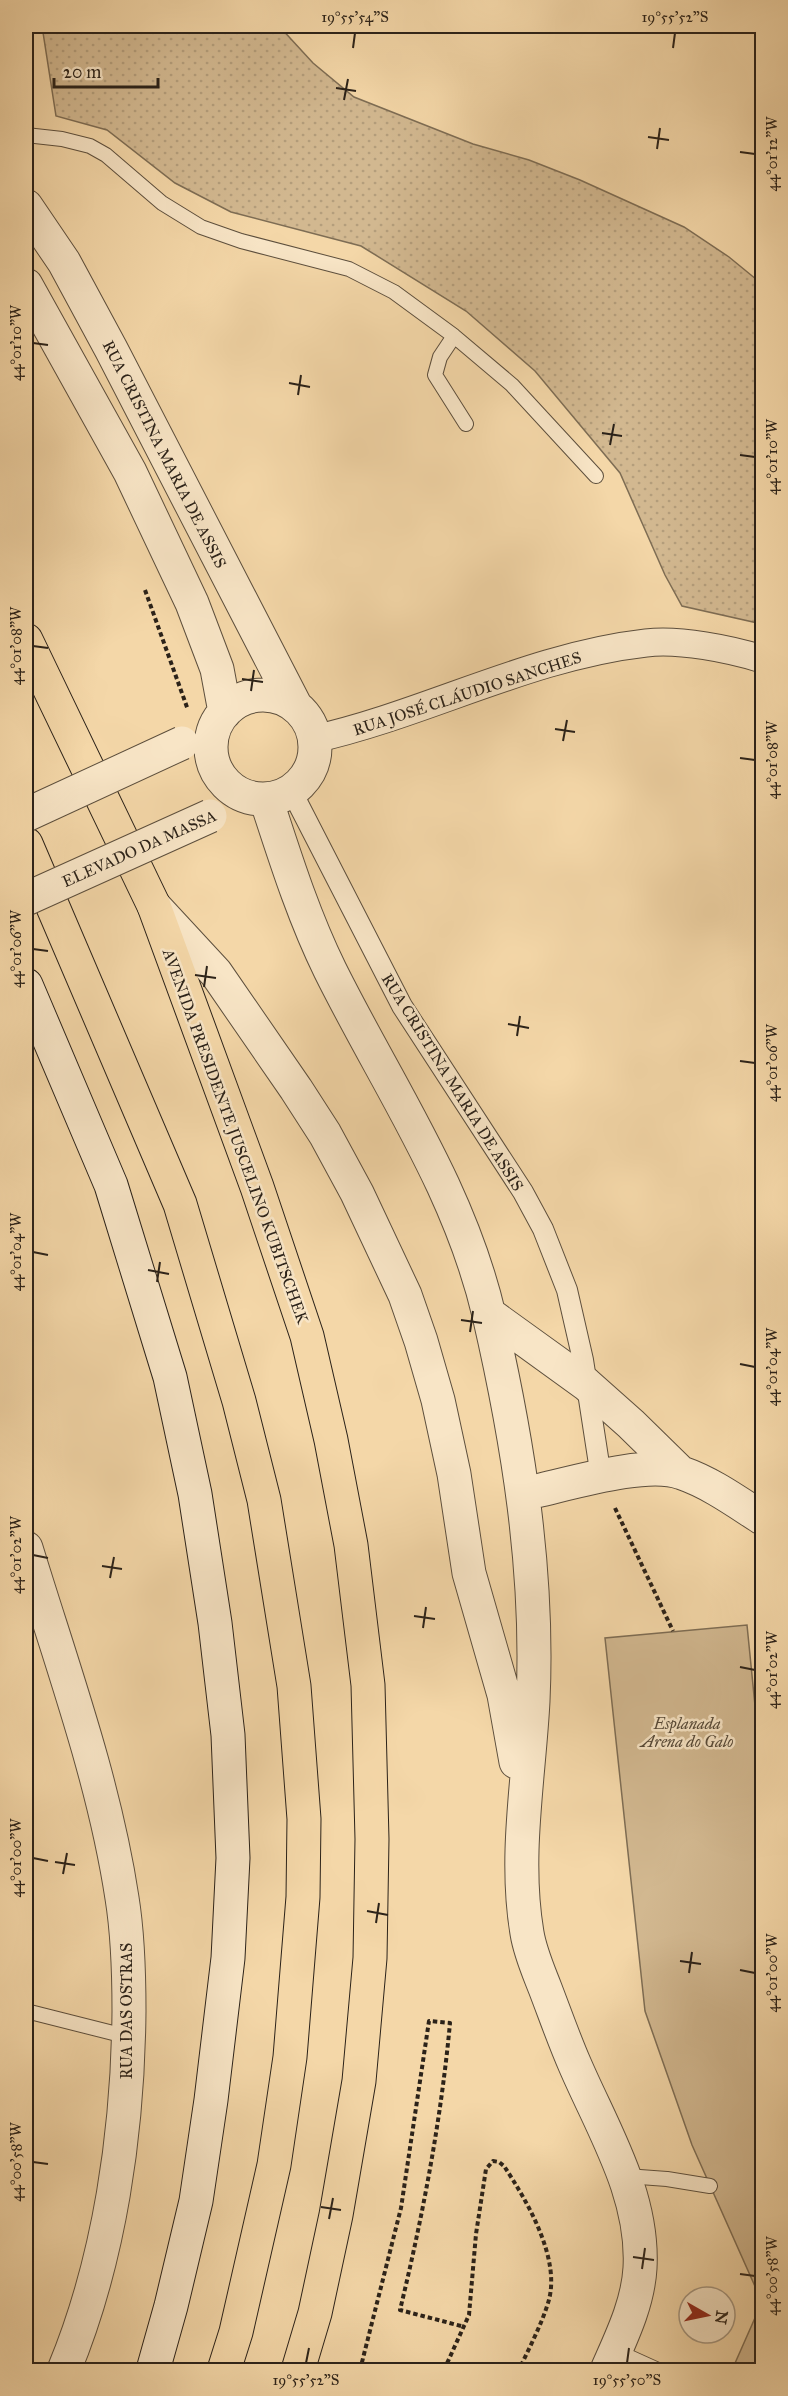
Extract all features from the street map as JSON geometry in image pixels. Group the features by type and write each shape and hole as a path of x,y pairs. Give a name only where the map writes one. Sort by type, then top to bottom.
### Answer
{"highway":[{"name":"AVENIDA PRESIDENTE JUSCELINO KUBITSCHEK","path":"26,640 154,906 257,1187 307,1336 331,1440 351,1545 368,1685 372,1839 370,1946 359,2081 336,2215 315,2313 298,2370"},
{"path":"26,844 180,1204 238,1401 264,1500 294,1686 304,1819 303,1897 290,2057 274,2165 236,2332 224,2370"}],"street":[{"name":"RUA CRISTINA MARIA DE ASSIS","path":"26,206 64,262 296,707 311,727 314,739"},
{"path":"26,285 130,472 192,603 217,669 205,729 217,772 227,785 241,794 270,796 308,772 313,762 314,739"},
{"name":"RUA JOSÉ CLÁUDIO SANCHES","path":"314,739 374,724 462,691 560,660 606,650 648,643 690,645 762,659"},
{"path":"26,815 205,729 242,699 264,695 276,696 296,707"},
{"name":"RUA CRISTINA MARIA DE ASSIS","path":"270,796 523,1192 543,1229 567,1290 583,1360 601,1477"},
{"path":"270,796 307,922 358,1026 408,1112 450,1197 470,1247 489,1314 523,1494 529,1550 533,1701 524,1805 524,1897 527,1935 532,1954 574,2063 624,2175 639,2226 640,2272 633,2304 612,2360"},
{"name":"ELEVADO DA MASSA","path":"26,899 210,816 270,796"},
{"path":"154,906 216,973 296,1089 325,1134 357,1193 405,1295 438,1400 454,1474 469,1573 504,1695 524,1805"},
{"path":"26,985 111,1185 170,1377 195,1494 215,1623 228,1735 232,1869 228,1958 214,2077 196,2200 153,2370"},
{"path":"489,1314 586,1384 680,1472 717,1490 762,1518"},
{"path":"523,1494 644,1469 680,1472"},
{"name":"RUA DAS OSTRAS","path":"26,1548 112,1841 123,1899 129,1962 129,2037 123,2133 107,2224 91,2288 64,2370"}],"lane":[{"path":"26,135 62,139 90,146 106,155 162,203 201,227 241,241 349,269 394,292 454,336 512,385 596,476"},
{"path":"454,336 440,357 435,375 466,424"},
{"path":"26,2011 129,2037"},
{"path":"624,2175 710,2186"},
{"path":"612,2360 658,2370"}],"path":[{"path":"26,530 26,535"},
{"path":"142,580 205,729"},
{"path":"601,1477 673,1631"},
{"path":"360,2370 401,2208 412,2151 429,2021 450,2023 445,2078 421,2224 400,2310 465,2327"},
{"path":"444,2370 469,2315 476,2234 486,2169 492,2161 499,2162 507,2171 530,2211 540,2232 551,2268 549,2301 519,2370"}],"green space":[{"path":"42,26 279,26 313,63 354,97 473,144 529,160 580,180 684,227 729,257 762,284 762,624 682,606 665,575 620,473 535,371 466,311 361,246 231,212 175,183 107,130 56,116"},
{"name":"Esplanada Arena do Galo","path":"747,1625 762,1776 762,2302 692,2145 645,2011 605,1638"},
{"path":"762,2302 762,2370 732,2370"}]}
